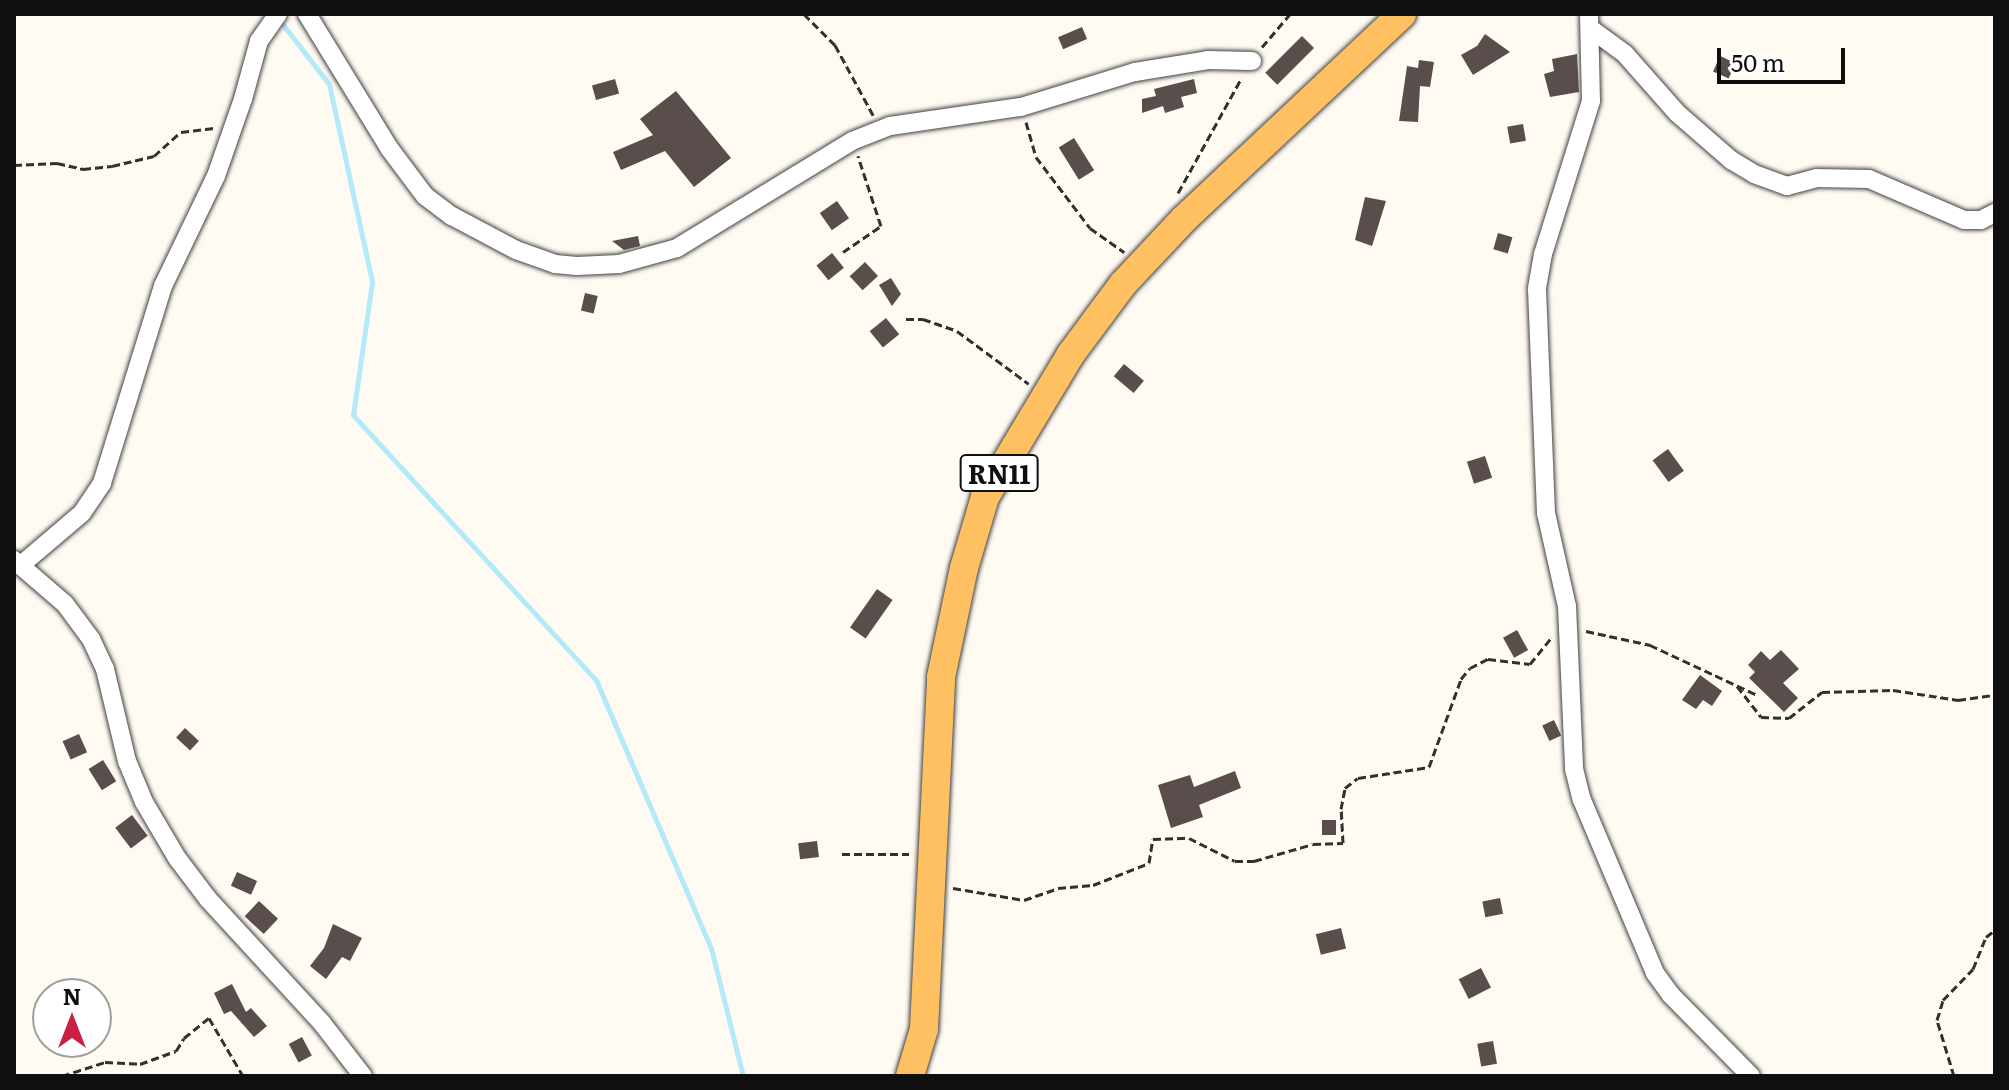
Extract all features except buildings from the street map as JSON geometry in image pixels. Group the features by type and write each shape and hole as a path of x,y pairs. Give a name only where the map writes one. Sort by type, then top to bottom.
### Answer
{"main road":[{"name":"RN11","path":"910,1076 924,1029 941,677 964,568 985,497 1045,395 1098,318 1141,264 1184,219 1402,14"}],"street":[{"path":"278,14 259,41 216,176 153,314 102,483 82,513 18,563 65,604 91,639 105,669 127,761 144,802 177,858 208,899 322,1023 363,1076"},
{"path":"307,14 389,148 425,196 478,229 555,264 601,266 661,255 698,237 852,141 881,129 1021,107 1121,75 1208,60 1252,61"},
{"path":"1590,21 1625,54 1677,113 1720,151 1754,174 1787,186 1816,178 1869,179 1964,220 1981,220 1995,213"},
{"path":"1590,21 1591,101 1543,254 1537,289 1546,513 1569,628 1569,717 1574,769 1582,800 1641,945 1671,995 1751,1076"}],"path":[{"path":"804,14 835,45 881,129"},
{"path":"1184,219 1176,206 1176,197 1252,61 1290,14"},
{"path":"1021,107 1036,157 1090,228 1141,264"},
{"path":"14,165 57,163 83,169 112,166 154,156 181,132 230,130"},
{"path":"843,252 881,226 852,141"},
{"path":"906,319 923,319 957,331 1045,395"},
{"path":"932,884 1024,900 1058,888 1093,885 1149,863 1153,839 1189,838 1235,861 1254,861 1313,844 1343,843 1341,809 1345,788 1358,778 1429,767 1461,679 1470,668 1488,659 1530,664 1559,628 1650,645 1757,695"},
{"path":"1736,685 1761,717 1789,718 1822,692 1893,690 1958,700 1995,695"},
{"path":"842,854 933,854"},
{"path":"1954,1076 1937,1020 1943,1000 1973,969 1986,937 1995,930"},
{"path":"62,1076 105,1062 140,1064 176,1051 184,1038 209,1018 243,1076"}],"waterway":[{"path":"280,21 329,84 372,282 353,415 596,680 711,948 743,1076"}]}
